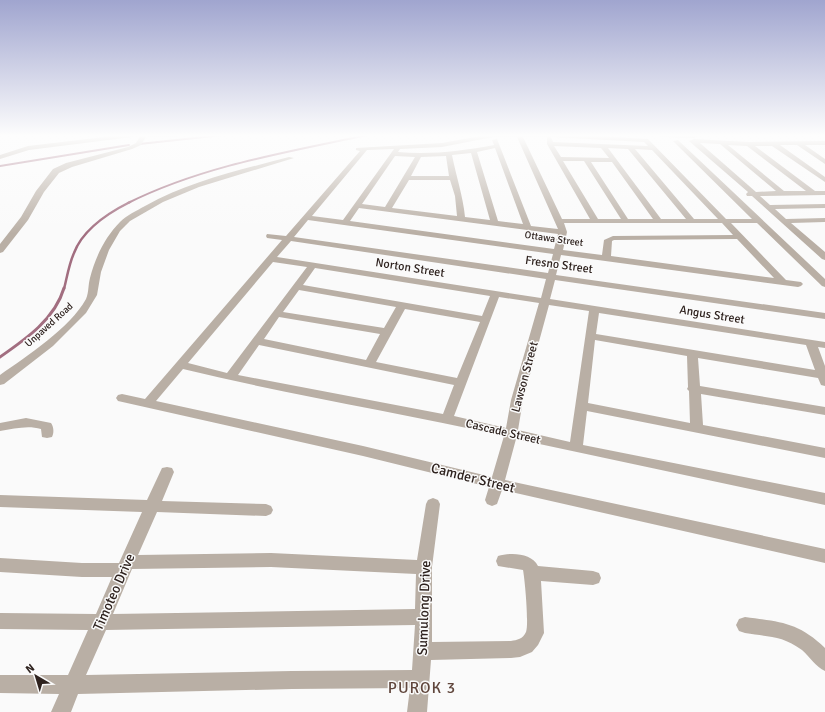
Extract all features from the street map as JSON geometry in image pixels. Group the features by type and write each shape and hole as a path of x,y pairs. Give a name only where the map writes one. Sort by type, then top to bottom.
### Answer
{"street":[{"path":"0,250 25,218 40,191 56,171 62,168"},
{"name":"Unpaved Road","path":"0,381 52,340 85,308 92,295 98,265 107,245 124,222 149,206 186,190 257,168"},
{"path":"148,403 291,237 347,168"},
{"path":"346,223 383,168"},
{"path":"387,210 413,168"},
{"path":"451,168 459,196 461,219"},
{"path":"478,168 495,224"},
{"path":"505,168 528,228"},
{"path":"358,206 562,232 559,221 534,168"},
{"path":"564,168 595,221"},
{"path":"592,168 626,221"},
{"path":"619,168 660,221"},
{"path":"648,168 692,221"},
{"path":"674,168 782,281"},
{"path":"705,168 821,276 825,284"},
{"path":"726,168 768,207 825,256"},
{"path":"753,168 783,194"},
{"path":"780,168 814,194"},
{"path":"808,168 825,180"},
{"path":"408,178 453,178"},
{"path":"732,194 825,193"},
{"path":"768,207 825,206"},
{"name":"Ottawa Street","path":"307,218 798,284"},
{"path":"783,220 825,220"},
{"path":"814,220 825,229"},
{"path":"559,221 760,221"},
{"name":"Lawson Street","path":"492,500 511,434 517,400 545,302 562,232"},
{"name":"Fresno Street","path":"273,234 551,274 825,310"},
{"path":"606,258 608,240 613,238 740,237"},
{"path":"815,248 825,249"},
{"name":"Norton Street","path":"272,259 545,302"},
{"path":"230,377 313,265"},
{"name":"Fresno Street","path":"551,274 825,316"},
{"path":"296,288 486,320"},
{"path":"447,419 495,294"},
{"name":"Angus Street","path":"545,302 825,346"},
{"path":"369,364 402,305"},
{"path":"576,448 592,336 594,310"},
{"path":"277,314 386,332"},
{"path":"592,336 824,378"},
{"path":"257,341 462,383"},
{"path":"811,343 824,378"},
{"path":"692,354 693,389 697,428"},
{"name":"Cascade Street","path":"181,365 230,377 447,419 576,448 825,499"},
{"path":"693,389 825,411"},
{"name":"Camder Street","path":"122,398 363,451 497,484 825,556"},
{"path":"582,406 825,453"},
{"path":"0,427 36,422 47,426 47,434"},
{"name":"Timoteo Drive","path":"61,712 167,472"},
{"path":"0,501 266,510"},
{"name":"Sumulong Drive","path":"417,712 423,652 424,567 432,504"},
{"path":"0,565 82,570 126,566 271,560 424,567"},
{"path":"423,652 508,650 525,646 535,633 533,573 531,567 526,563 504,561"},
{"path":"533,573 593,578"},
{"path":"0,621 101,622 423,617"},
{"path":"745,625 787,632 809,645 823,658 825,662"},
{"path":"0,684 73,686 420,679"}],"waterway":[{"path":"129,203 185,179 222,168"},
{"path":"64,289 72,257 83,236 113,211 129,203"},
{"path":"0,357 20,343 47,319 60,299 64,288"}],"district":[{"name":"PUROK 3","path":"422,688"}]}
